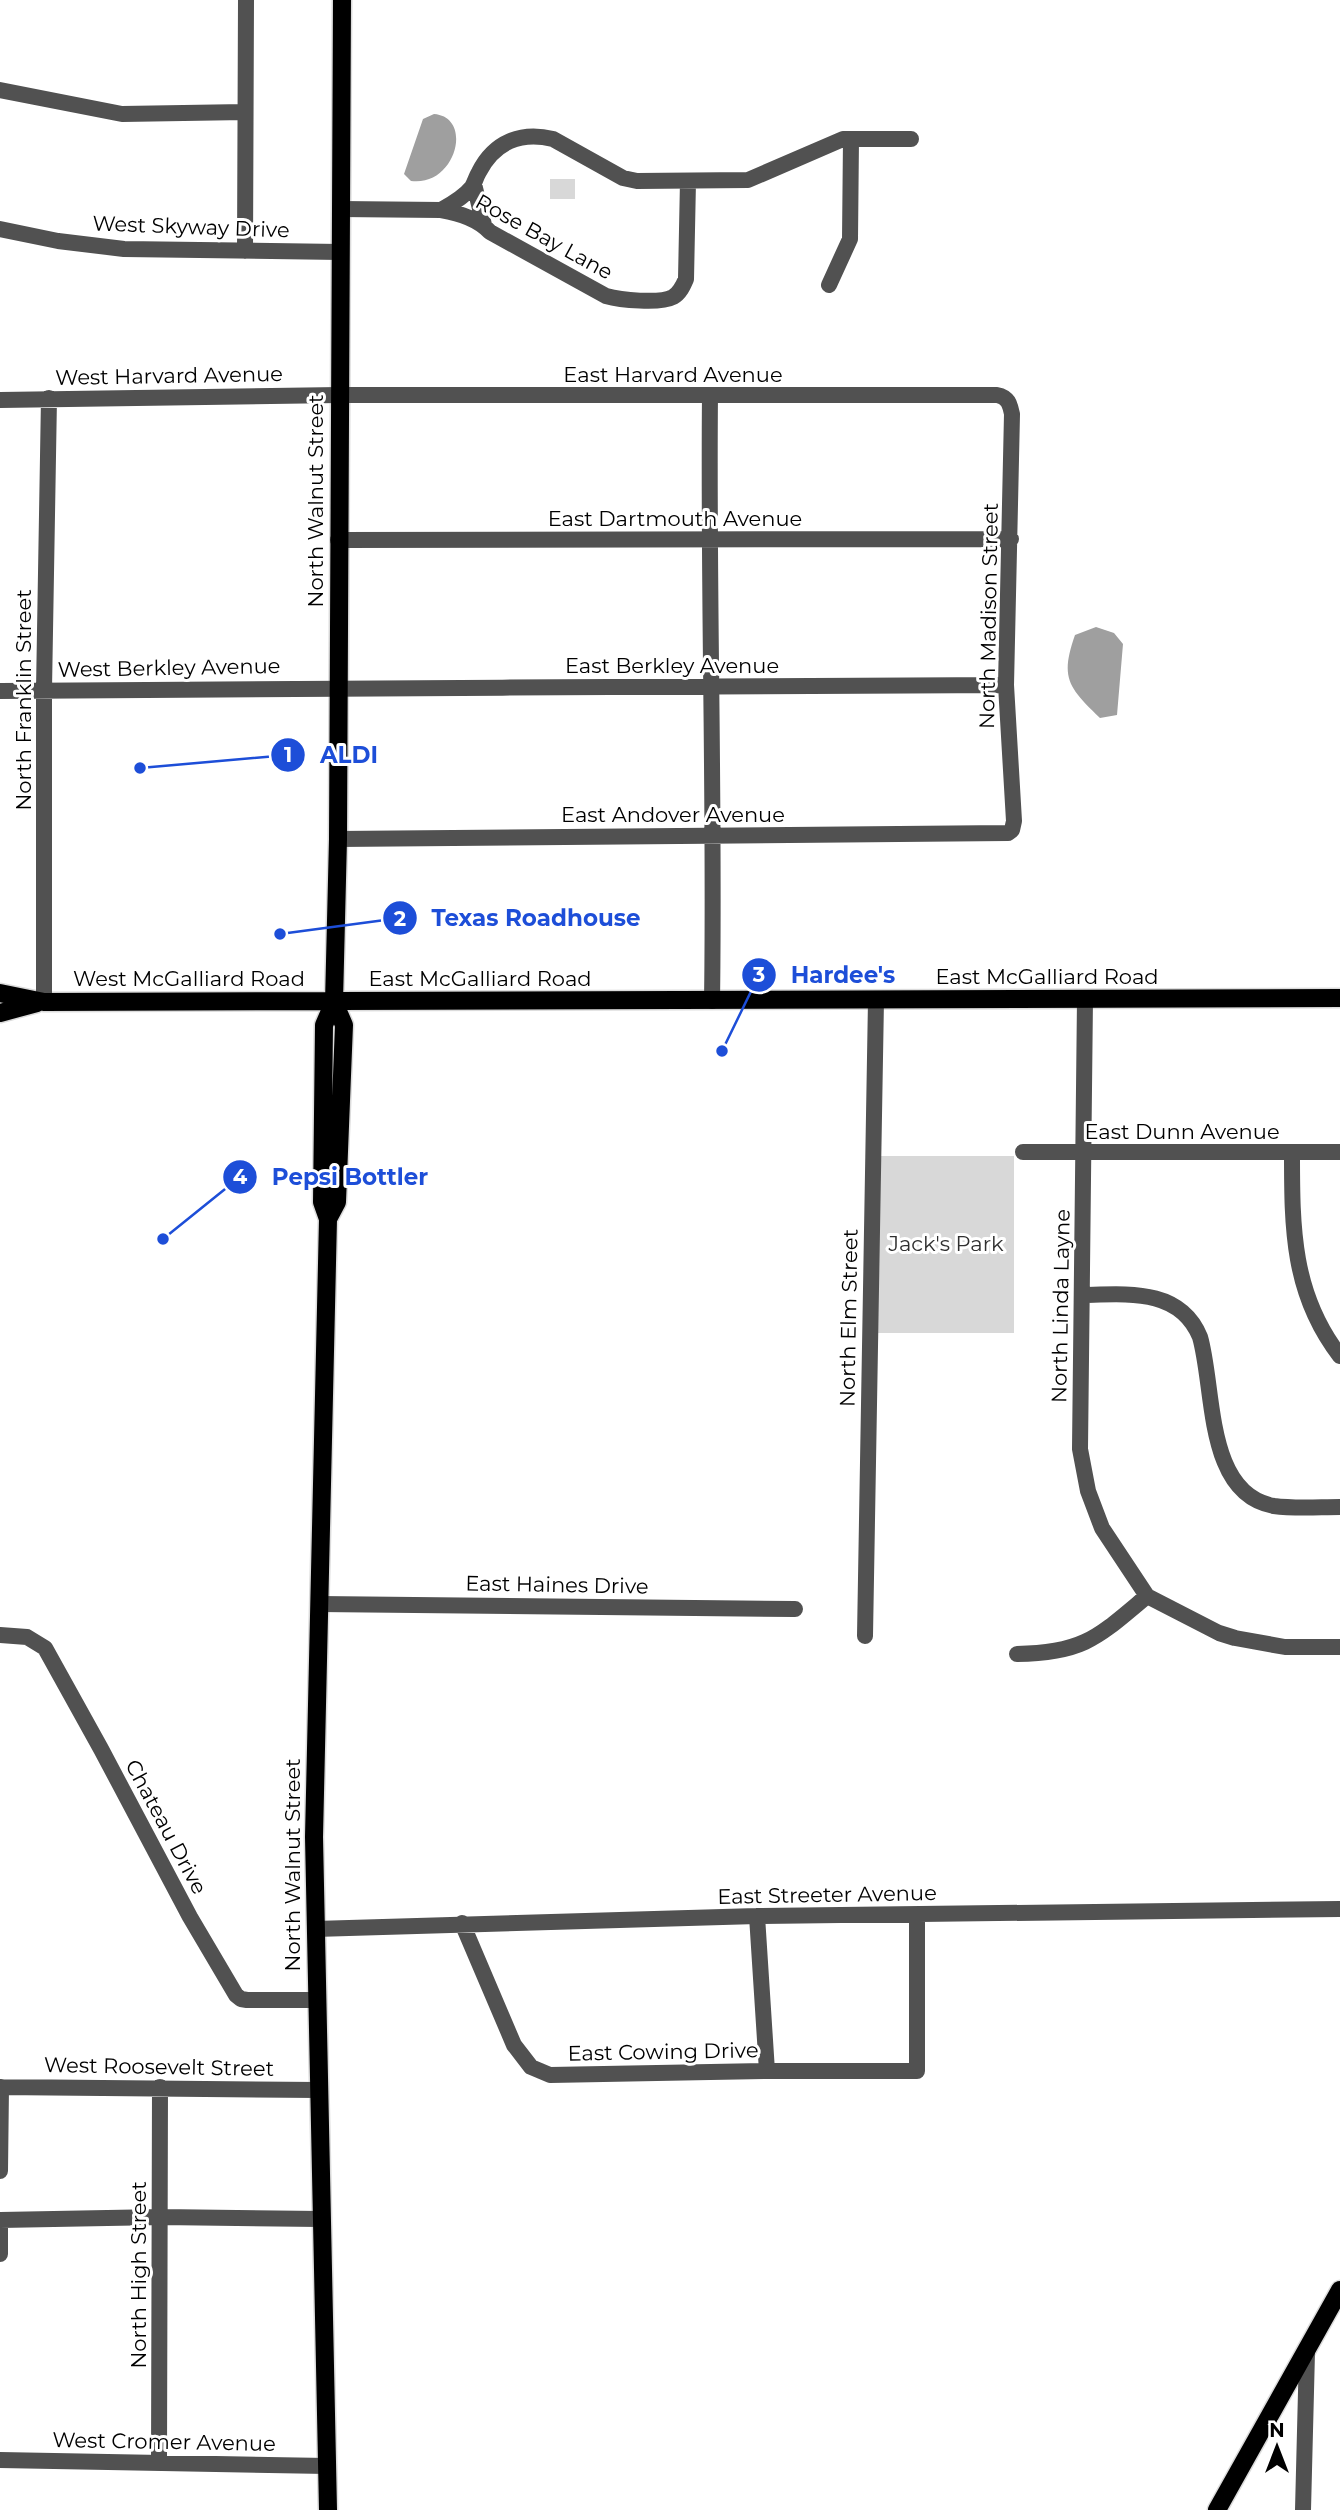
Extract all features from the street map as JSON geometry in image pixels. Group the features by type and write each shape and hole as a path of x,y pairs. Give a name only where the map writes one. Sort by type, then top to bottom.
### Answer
{"main road":[{"name":"North Walnut Street","path":"328,2510 314,1837 328,1219 337,1202 344,1025 334,1002 338,839 342,0"},
{"name":"West McGalliard Road","path":"0,993 44,1002 334,1002"},
{"name":"East McGalliard Road","path":"334,1002 1340,998"},
{"name":"West McGalliard Road","path":"0,1013 44,1002"},
{"path":"1217,2510 1340,2290"}],"street":[{"path":"245,251 246,0"},
{"path":"0,90 122,114 245,112"},
{"path":"441,210 454,203 474,184 479,172 499,146 513,139 534,135 553,139 630,180 688,181 754,179 835,142 851,139 911,138"},
{"path":"829,285 850,239 851,139"},
{"name":"Rose Bay Lane","path":"340,209 441,210 459,214 484,225 491,233 606,296 665,300 678,293 686,279 688,181"},
{"path":"474,184 484,225"},
{"name":"West Skyway Drive","path":"0,229 58,242 124,249 340,252"},
{"name":"East Harvard Avenue","path":"339,395 997,395 1007,399"},
{"name":"West Harvard Avenue","path":"0,400 339,395"},
{"path":"710,395 708,540 713,835 712,1001"},
{"name":"North Franklin Street","path":"44,1002 48,398"},
{"name":"North Madison Street","path":"1007,399 1012,414 1006,685 1014,821 1012,830 1008,833"},
{"name":"East Dartmouth Avenue","path":"338,540 1011,539"},
{"name":"East Berkley Avenue","path":"338,687 709,688 1006,685"},
{"name":"West Berkley Avenue","path":"0,691 338,687"},
{"name":"East Andover Avenue","path":"338,839 1008,833"},
{"name":"North Linda Layne","path":"1085,999 1082,1466 1101,1528 1147,1596"},
{"name":"North Elm Street","path":"865,1636 876,1000"},
{"name":"East Dunn Avenue","path":"1023,1152 1340,1152"},
{"path":"1292,1153 1292,1222 1299,1269 1314,1313 1340,1356"},
{"path":"1083,1295 1149,1295 1180,1309 1194,1324 1200,1337 1219,1443 1231,1475 1246,1492 1273,1506 1340,1507"},
{"path":"1017,1654 1061,1651 1081,1644 1102,1633 1147,1596 1219,1633 1235,1638 1285,1647 1340,1647"},
{"name":"East Haines Drive","path":"319,1604 795,1609"},
{"name":"Chateau Drive","path":"0,1635 27,1637 44,1648 190,1917 236,1995 247,2000 317,2000"},
{"name":"East Streeter Avenue","path":"315,1929 757,1916 1340,1909"},
{"name":"East Cowing Drive","path":"462,1923 514,2045 531,2067 545,2073 559,2076 917,2071 918,1915"},
{"path":"757,1916 767,2071"},
{"path":"0,2087 0,2171"},
{"name":"West Roosevelt Street","path":"0,2087 318,2090"},
{"name":"North High Street","path":"159,2463 160,2087"},
{"path":"0,2220 161,2217 320,2219"},
{"path":"0,2227 0,2254"},
{"path":"1303,2510 1307,2352"},
{"name":"West Cromer Avenue","path":"0,2460 327,2466"}],"green space":[{"path":"550,179 575,179 575,199 550,199"},
{"name":"Jack's Park","path":"879,1156 1014,1156 1014,1333 878,1333"}],"shaded area":[{"path":"434,114 446,118 454,127 454,151 449,163 439,173 427,180 411,181 404,174 423,119"},
{"path":"1096,627 1114,633 1123,644 1117,715 1100,718 1080,698 1068,672 1070,650 1075,635"}],"place":[{"name":"ALDI","path":"140,768"},
{"name":"Texas Roadhouse","path":"280,934"},
{"name":"Hardee's","path":"722,1051"},
{"name":"Pepsi Bottler","path":"163,1239"}]}
